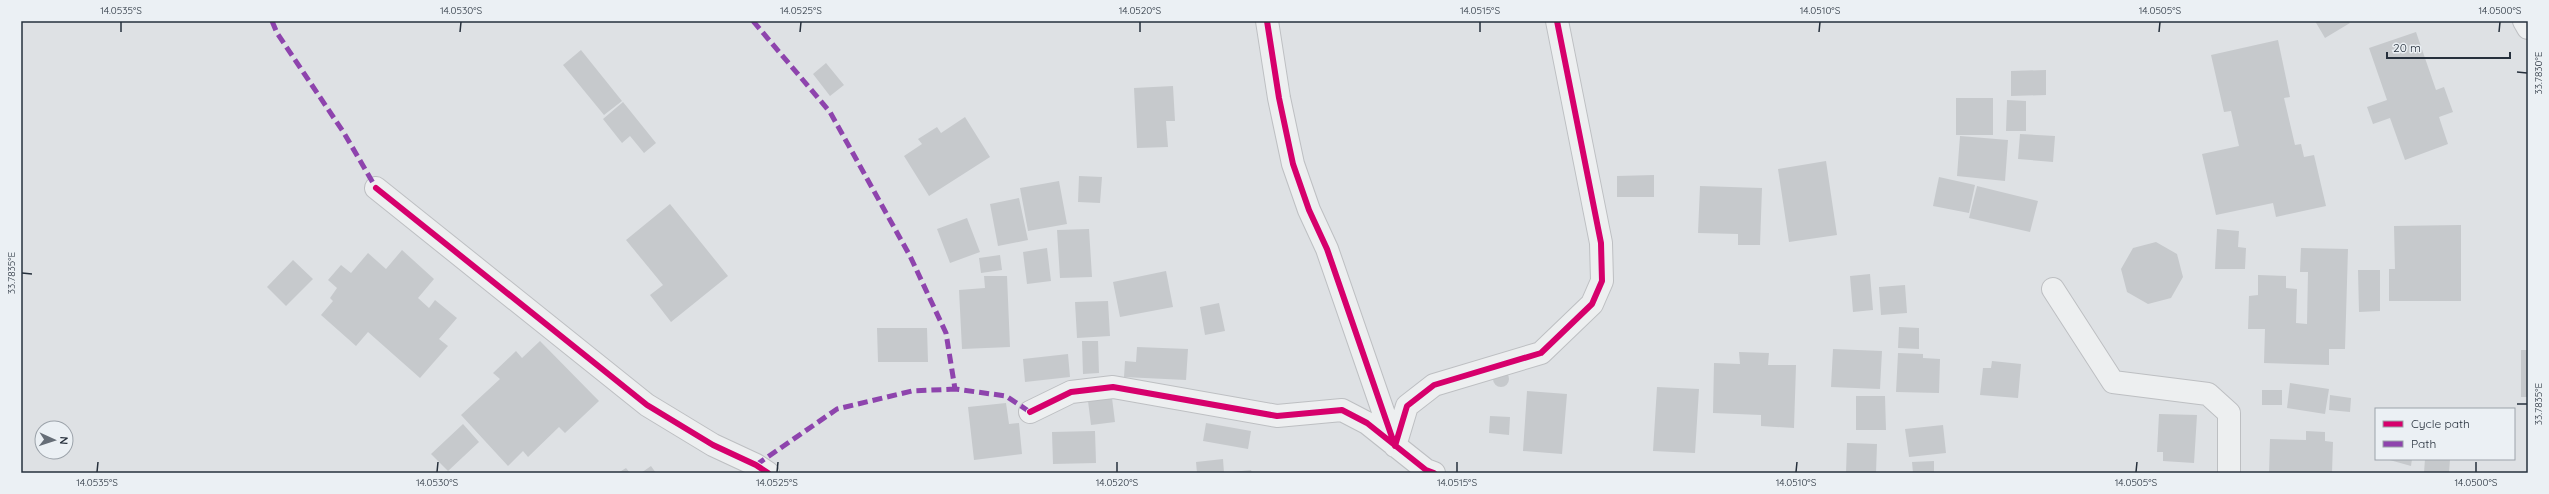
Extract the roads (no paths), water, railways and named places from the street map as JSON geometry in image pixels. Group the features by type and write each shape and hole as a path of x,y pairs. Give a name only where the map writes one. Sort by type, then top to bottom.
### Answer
{"street":[{"path":"1267,21 1279,98 1293,164 1309,210 1327,248 1395,446"},
{"path":"1395,446 1407,406 1434,386 1541,353 1592,304 1602,282 1601,243 1557,21"},
{"path":"2524,21 2528,28"},
{"path":"376,188 647,405 713,445 756,465 768,473"},
{"path":"2053,288 2113,382 2208,394 2229,413 2229,473"},
{"path":"1030,412 1071,392 1113,387 1277,416 1342,410 1367,423 1426,470 1434,473"}]}
